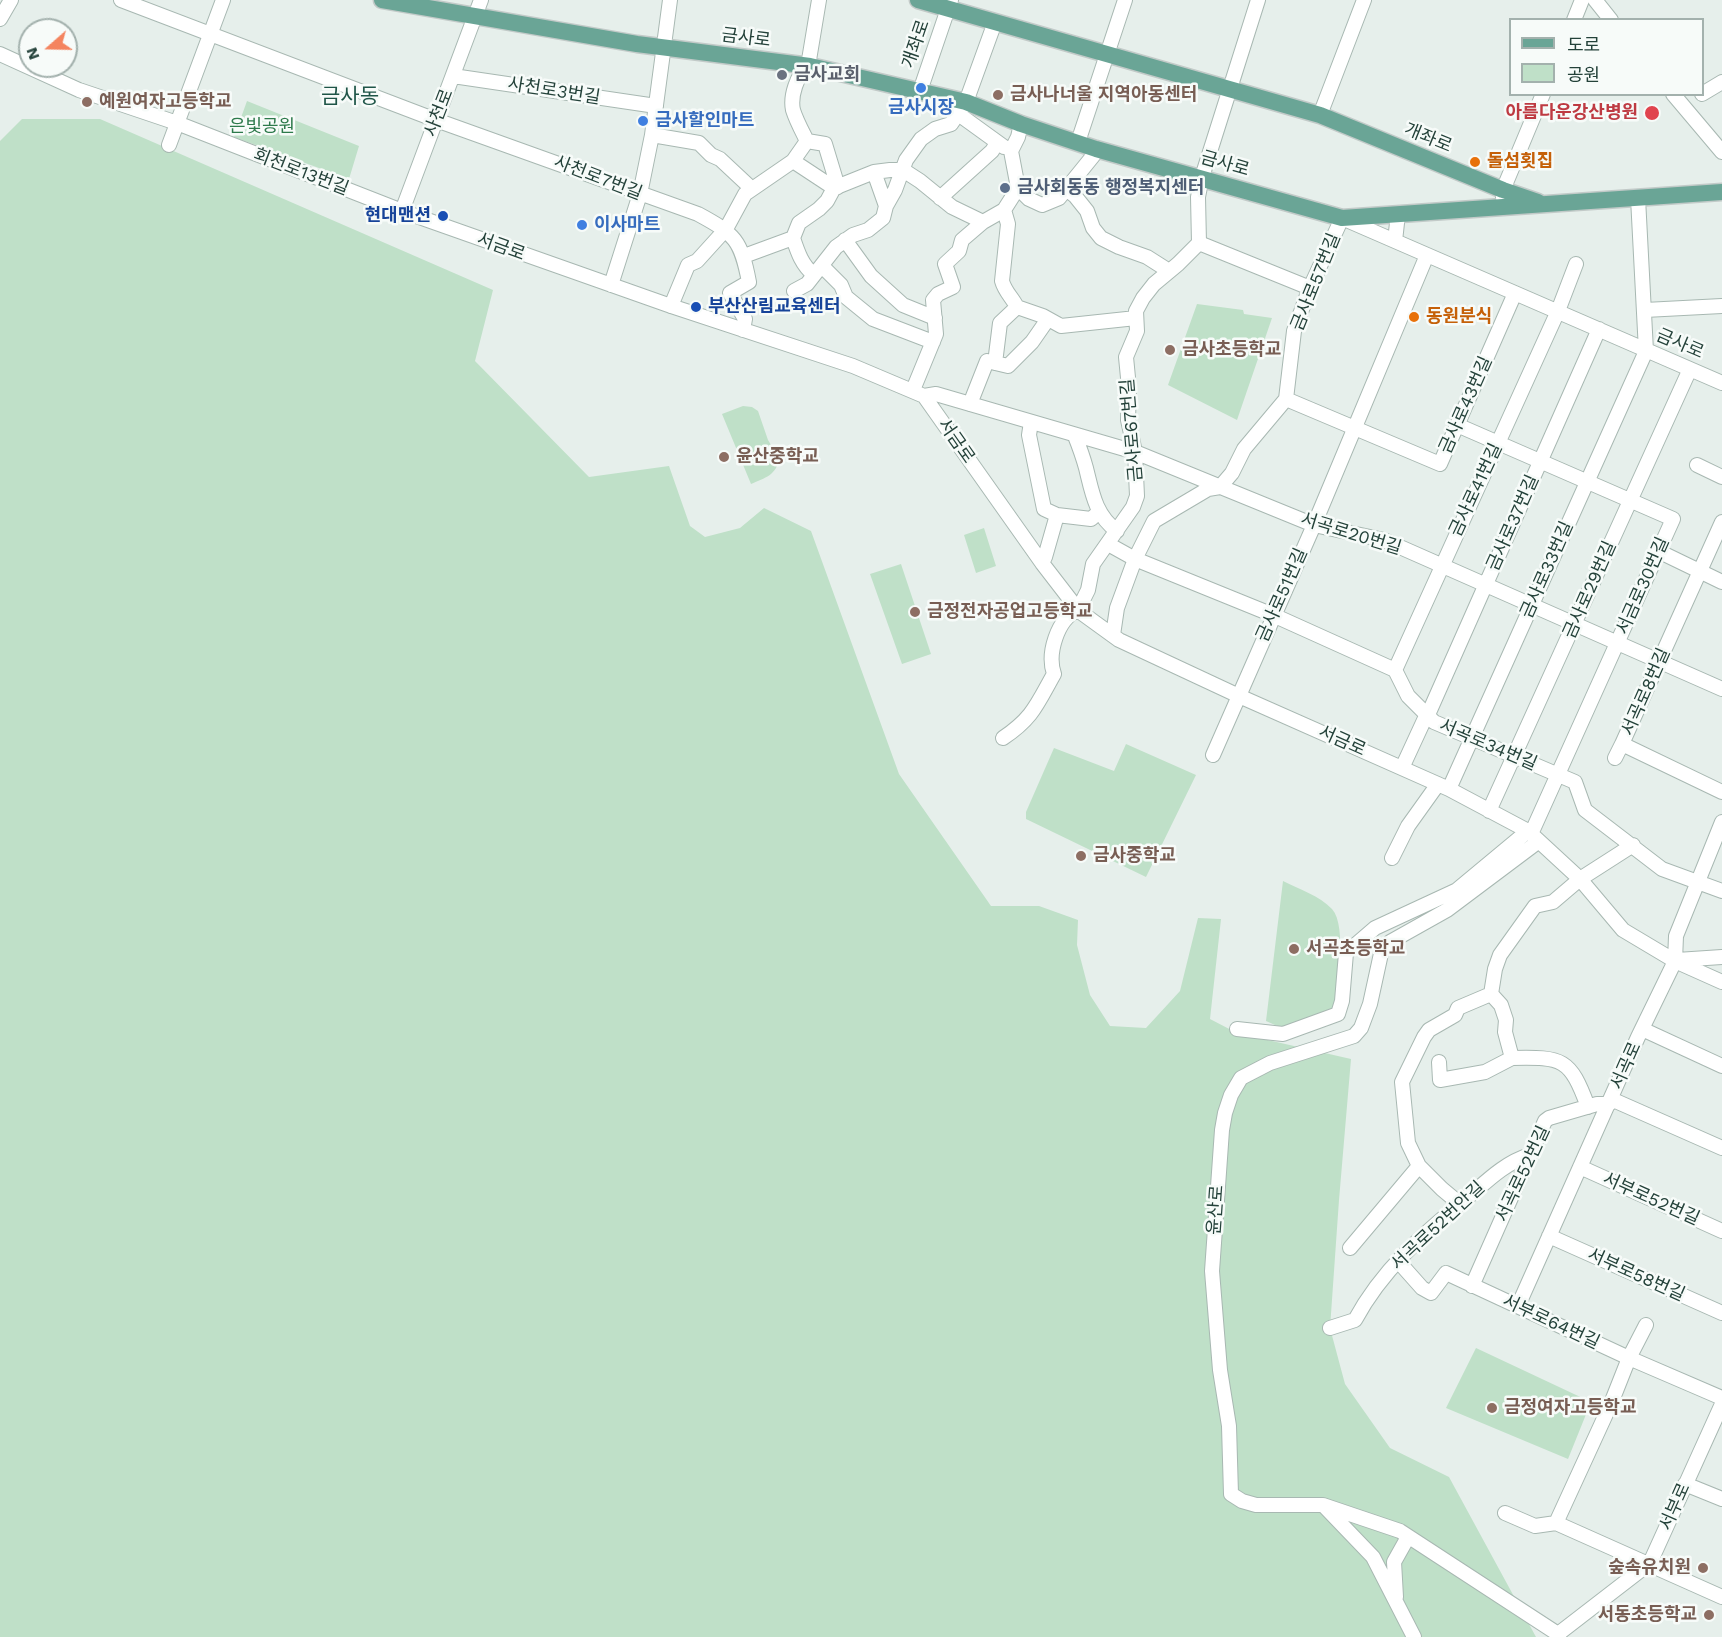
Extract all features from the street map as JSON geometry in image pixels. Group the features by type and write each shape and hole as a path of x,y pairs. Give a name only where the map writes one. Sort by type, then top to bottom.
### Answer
{"main road":[{"name":"금사로","path":"382,0 478,8 663,47 808,66 920,91 961,107 1096,148 1342,218 1548,204"},
{"name":"개좌로","path":"918,0 950,4 995,22 1320,115 1503,190 1548,204 1722,192"}],"street":[{"path":"0,19 11,0"},
{"name":"사천로7번길","path":"121,0 436,120 698,214 726,229 744,256 749,282 730,293 745,319 743,330"},
{"path":"168,145 223,0"},
{"path":"611,285 640,194 652,135 670,0"},
{"path":"807,141 792,108 796,82 802,70 808,66 819,0"},
{"path":"1078,142 1125,0"},
{"path":"1258,0 1202,177 1198,198 1198,243 1310,288"},
{"path":"1320,115 1364,0"},
{"path":"1575,18 1582,0"},
{"path":"1595,0 1609,18"},
{"name":"개좌로","path":"920,91 950,4"},
{"name":"사천로","path":"402,211 478,8"},
{"path":"794,291 807,285 844,240 868,230 883,218 906,160 921,139 935,129 951,124 961,107 995,22"},
{"name":"회천로13번길","path":"0,54 79,90 177,123 402,211"},
{"name":"사천로3번길","path":"453,76 656,106"},
{"path":"1704,93 1722,82"},
{"path":"1502,208 1503,190 1542,96"},
{"path":"1675,96 1722,152"},
{"path":"1683,107 1699,96"},
{"path":"961,107 997,143 1011,151"},
{"path":"1021,124 1011,151 1018,188 1029,199 1042,206 1059,198 1093,156 1096,148"},
{"path":"652,135 699,143 751,188"},
{"path":"671,306 688,265 697,261 726,229 745,194 793,160 807,141"},
{"path":"807,141 825,144 836,188"},
{"path":"940,198 992,151 997,143"},
{"path":"793,160 836,188"},
{"path":"933,342 873,320 846,297 841,285 818,270 806,268 793,238 799,223 819,209 836,188 874,172 903,170 940,198 983,222"},
{"path":"874,172 886,206"},
{"path":"918,393 936,334 933,300 938,294 954,287 945,264 959,251 963,240 983,222 1004,210 1018,188"},
{"path":"1066,189 1087,211 1093,228 1101,238 1119,248 1147,257 1169,272"},
{"path":"1638,198 1646,310 1646,351"},
{"path":"1004,210 1008,225 1002,281 1004,290 1012,297 1017,307 1029,310 1061,326 1136,318"},
{"name":"서금로","path":"402,211 671,306 853,366 918,393 1078,610 1113,635 1239,696 1443,787 1533,836 1580,879 1623,930 1675,960 1722,982"},
{"path":"1395,241 1398,214"},
{"name":"금사로","path":"1342,218 1722,382"},
{"name":"금사로57번길","path":"1286,399 1294,331 1310,288 1342,218"},
{"path":"744,256 793,238"},
{"path":"844,240 871,276 903,304 934,318"},
{"name":"금사로67번길","path":"1078,610 1088,590 1093,564 1133,507 1137,496 1135,452 1128,420 1129,388 1126,357 1137,331 1136,312 1154,284 1198,243"},
{"name":"금사로51번길","path":"1213,755 1314,525 1427,255"},
{"path":"1558,311 1576,264"},
{"name":"금사로43번길","path":"1354,428 1440,464 1515,293"},
{"path":"1646,310 1722,306"},
{"path":"970,404 991,362 1000,323 1017,307"},
{"name":"금사로41번길","path":"1395,670 1558,311"},
{"path":"991,362 1008,366 1032,342 1048,319"},
{"name":"금사로37번길","path":"1402,768 1599,329"},
{"name":"금사로33번길","path":"1443,787 1471,738 1646,351"},
{"name":"금사로29번길","path":"1489,811 1690,369"},
{"name":"서곡로20번길","path":"918,393 936,394 1135,452 1314,525 1384,540 1722,689"},
{"path":"1113,635 1117,608 1135,559 1154,521 1208,489 1220,487 1232,474 1244,448 1286,399 1354,428"},
{"path":"1031,422 1029,435 1044,509 1057,515 1091,519 1099,512"},
{"name":"서금로30번길","path":"1457,425 1673,519 1533,836"},
{"path":"1076,436 1099,512 1117,531"},
{"path":"1697,465 1722,477"},
{"path":"1042,563 1046,557 1057,515"},
{"name":"서곡로8번길","path":"1722,522 1622,744 1722,792"},
{"path":"1107,544 1135,559 1273,615 1395,670"},
{"path":"1658,551 1722,582"},
{"path":"1003,738 1021,726 1030,716 1054,674 1051,665 1058,630 1071,613 1078,610"},
{"name":"서곡로34번길","path":"1395,670 1408,696 1434,722 1575,782 1585,810 1662,868 1722,891"},
{"path":"1614,758 1622,744"},
{"path":"1392,858 1408,826 1443,787"},
{"name":"서곡로","path":"1518,1306 1675,960 1676,936 1722,822"},
{"path":"1237,1029 1283,1034 1338,1014 1342,1001 1346,953 1375,928 1457,890 1533,836"},
{"name":"윤산로","path":"1323,1505 1256,1505 1242,1501 1231,1494 1229,1426 1220,1370 1212,1271 1225,1113 1231,1095 1241,1078 1270,1063 1354,1036 1361,1028 1370,1004 1382,949 1390,942 1447,910 1533,836"},
{"path":"1491,994 1500,955 1535,906 1553,902 1580,879 1633,845"},
{"path":"1675,960 1722,957"},
{"path":"1491,994 1502,1005 1506,1020 1504,1032 1512,1058"},
{"path":"1460,1204 1419,1166 1408,1143 1402,1082 1429,1030 1455,1015 1458,1008 1491,994"},
{"path":"1642,1029 1722,1066"},
{"path":"1439,1062 1440,1080 1485,1072 1512,1058 1544,1058 1564,1064 1577,1080 1588,1107"},
{"path":"1610,1101 1722,1148"},
{"name":"서곡로52번길","path":"1472,1286 1545,1121 1610,1101"},
{"name":"서곡로52번안길","path":"1330,1328 1355,1320 1368,1296 1420,1237 1501,1169 1530,1155"},
{"path":"1350,1248 1419,1166"},
{"name":"서부로52번길","path":"1580,1167 1722,1231"},
{"name":"서부로58번길","path":"1549,1236 1722,1313"},
{"name":"서부로64번길","path":"1398,1261 1422,1288 1431,1293 1446,1273 1722,1404"},
{"path":"1556,1522 1646,1325"},
{"name":"서부로","path":"1559,1635 1650,1563 1722,1404"},
{"path":"1685,1484 1722,1499"},
{"path":"1323,1505 1400,1531 1559,1635"},
{"path":"1323,1505 1373,1557 1414,1637"},
{"path":"1505,1513 1535,1526 1556,1522 1722,1597"},
{"path":"1397,1602 1394,1563 1408,1537"}],"green space":[{"name":"은빛공원","path":"247,101 359,146 349,179 234,137"},
{"path":"22,119 100,119 493,290 475,361 589,477 669,466 690,526 705,537 740,528 764,508 811,531 899,774 991,906 1039,906 1078,920 1077,945 1090,995 1110,1026 1146,1028 1180,991 1198,918 1221,919 1210,1019 1237,1033 1351,1059 1330,1328 1345,1384 1390,1448 1449,1477 1536,1637 0,1637 0,141"},
{"path":"1197,304 1243,310 1244,314 1272,318 1237,420 1168,385"},
{"path":"743,406 752,407 758,411 768,440 779,458 773,472 751,484 722,414"},
{"path":"984,528 996,566 976,573 964,535"},
{"path":"901,564 931,654 902,664 870,574"},
{"path":"1126,744 1196,775 1146,877 1026,819 1026,812 1054,748 1114,771"},
{"path":"1283,881 1315,897 1332,909 1337,918 1340,943 1334,1012 1284,1029 1266,1021"},
{"path":"1476,1348 1591,1402 1568,1459 1446,1408"}],"place":[{"name":"금사교회","path":"782,75"},
{"name":"금사시장","path":"921,88"},
{"name":"금사나너울 지역아동센터","path":"998,95"},
{"name":"예원여자고등학교","path":"87,102"},
{"name":"아름다운강산병원","path":"1652,113"},
{"name":"금사할인마트","path":"643,121"},
{"name":"돌섬횟집","path":"1475,162"},
{"name":"금사회동동 행정복지센터","path":"1005,188"},
{"name":"현대맨션","path":"443,216"},
{"name":"이사마트","path":"582,225"},
{"name":"부산산림교육센터","path":"696,307"},
{"name":"동원분식","path":"1414,317"},
{"name":"금사초등학교","path":"1170,350"},
{"name":"윤산중학교","path":"724,457"},
{"name":"금정전자공업고등학교","path":"915,612"},
{"name":"금사중학교","path":"1081,856"},
{"name":"서곡초등학교","path":"1294,949"},
{"name":"금정여자고등학교","path":"1492,1408"},
{"name":"숲속유치원","path":"1703,1568"},
{"name":"서동초등학교","path":"1709,1615"}],"district":[{"name":"금사동","path":"350,97"}]}
